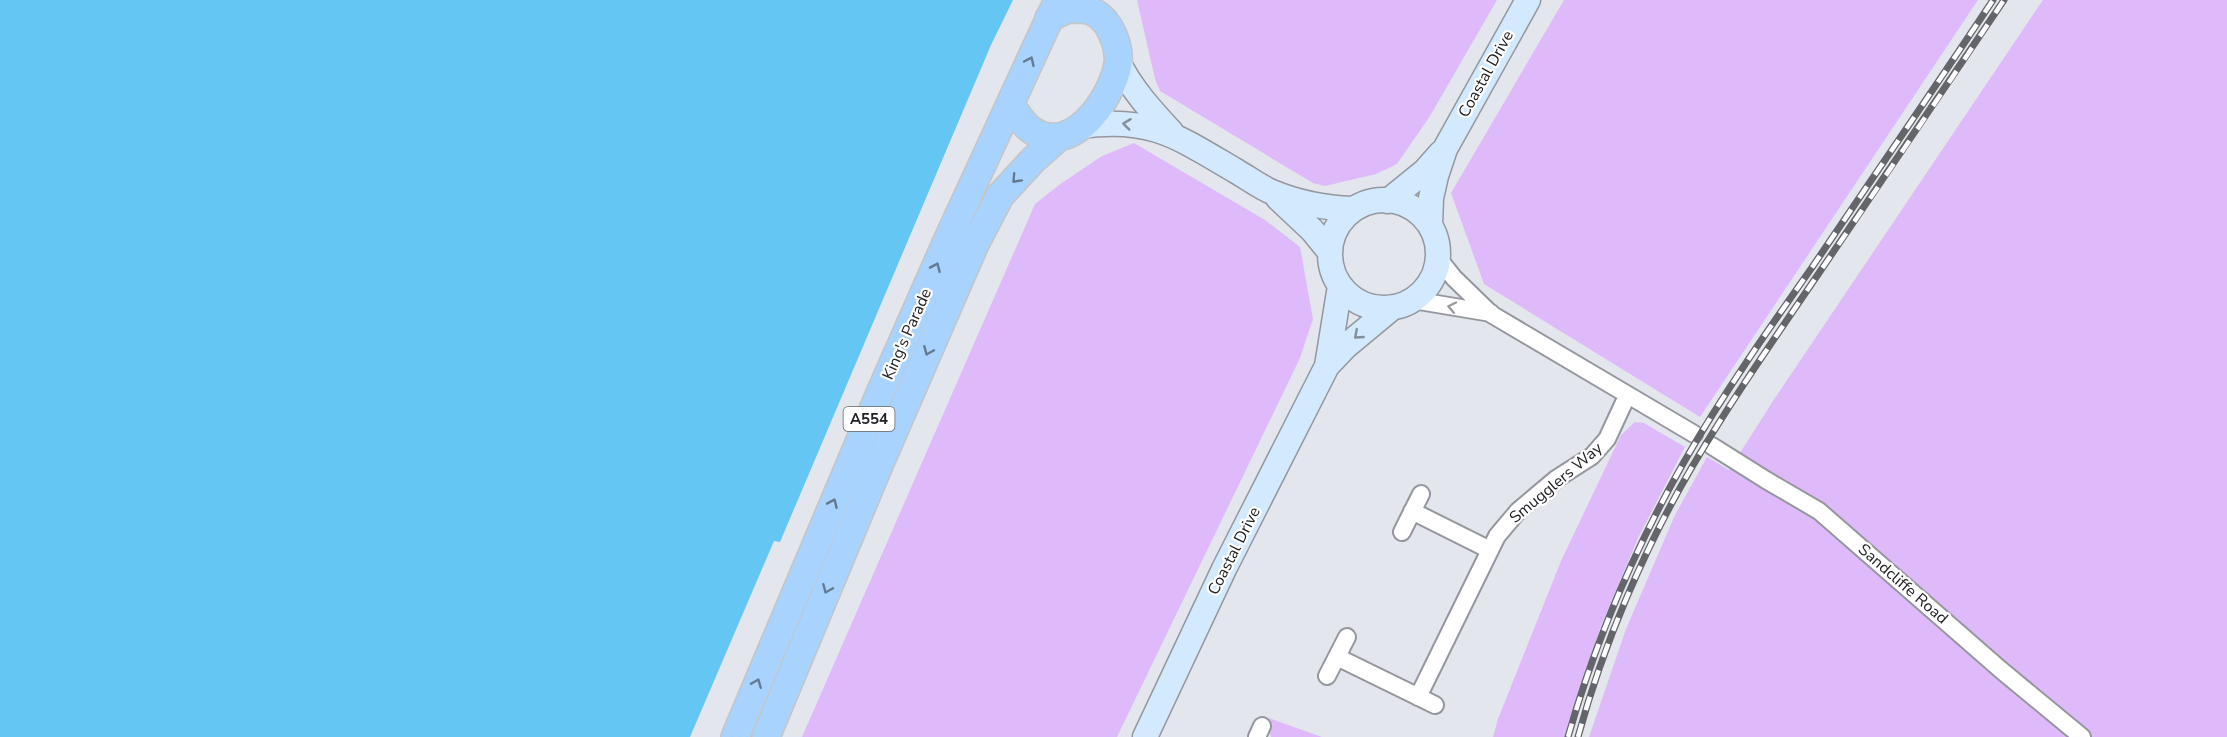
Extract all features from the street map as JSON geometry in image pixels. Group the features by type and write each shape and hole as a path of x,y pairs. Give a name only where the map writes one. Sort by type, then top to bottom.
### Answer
{"main road":[{"name":"A554","path":"1054,9 1103,10 1115,37 1118,62 1102,104 1069,132"},
{"name":"King's Parade","path":"735,737 827,516 947,241 1054,9"},
{"path":"1010,104 1030,130 1043,136 1069,132"},
{"name":"King's Parade","path":"766,737 877,470 975,243 1000,196 1033,160 1069,132"}],"street":[{"name":"Coastal Drive","path":"1430,225 1431,198 1445,149 1528,0"},
{"path":"1118,62 1143,103 1173,134"},
{"path":"1069,132 1120,123 1146,126 1173,134 1272,192 1312,230 1330,252"},
{"name":"Coastal Drive","path":"1388,201 1425,171 1445,149"},
{"path":"1272,192 1327,208 1353,209"},
{"path":"1403,304 1422,293 1432,280 1438,258 1436,237 1430,225 1417,211 1407,205 1388,201 1369,202 1353,209 1338,226 1332,238 1330,252 1333,274 1340,286 1351,297 1368,306 1403,304 1491,314"},
{"path":"1438,258 1454,278 1491,314 1694,434"},
{"name":"Coastal Drive","path":"1327,366 1340,286"},
{"name":"Coastal Drive","path":"1145,737 1224,569 1327,366 1346,346 1403,304"},
{"name":"Smugglers Way","path":"1418,697 1497,536 1518,511 1556,479 1592,456 1607,440 1627,396"},
{"name":"Sandcliffe Road","path":"1712,446 1819,511 2001,670 2082,737"},
{"path":"1402,532 1421,494"},
{"path":"1412,511 1490,550"},
{"path":"1328,676 1347,637"},
{"path":"1337,657 1435,705"}],"shaded area":[{"path":"1137,0 1497,0 1430,116 1397,164 1376,174 1325,186 1313,183 1160,91 1155,79"},
{"path":"1564,0 1978,0 1700,417 1484,284 1451,193"},
{"path":"2043,0 2227,0 2227,737 1589,737 1626,629 1675,515 1707,457 1729,470"},
{"path":"1134,143 1265,220 1300,247 1313,319 1300,358 1117,737 802,737 1035,204 1102,156"},
{"path":"1635,422 1644,423 1685,447 1639,536 1601,626 1565,737 1493,737 1498,719 1561,561 1621,435"},
{"path":"1263,716 1322,737 1271,737"}],"water":[{"path":"0,0 1013,0 991,45 780,542 774,541 690,737 0,737"}],"railway":[{"path":"1568,737 1591,666 1618,596 1649,528 1684,462 1746,362 1993,0"},
{"path":"1578,737 1588,702 1626,598 1674,498 1755,367 2004,0"}]}
